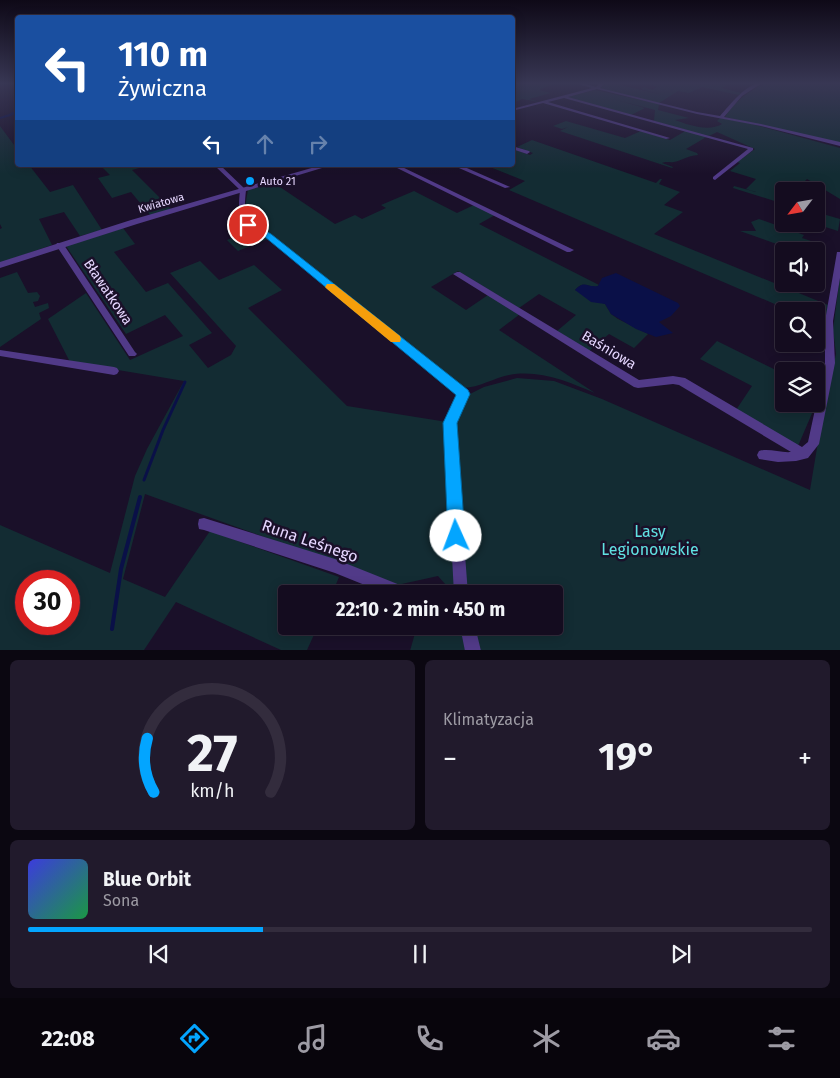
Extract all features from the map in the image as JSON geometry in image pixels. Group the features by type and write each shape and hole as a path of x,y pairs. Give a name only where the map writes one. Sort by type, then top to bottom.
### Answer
{"street":[{"path":"583,113 668,138"},
{"path":"624,113 751,149 715,178"},
{"path":"702,113 840,144"},
{"path":"721,118 725,113"},
{"path":"515,148 527,152"},
{"path":"219,167 243,190 241,210 248,225 268,236 463,394 450,423 460,585"},
{"name":"Kwiatowa","path":"0,266 60,245 322,167"},
{"path":"398,167 570,250"},
{"path":"460,167 507,187"},
{"name":"Bławatkowa","path":"60,245 132,354"},
{"path":"763,455 786,459 804,454 813,444 830,363 829,321 840,254"},
{"name":"Baśniowa","path":"457,274 638,384 673,380 681,381 804,454"},
{"path":"0,353 114,371"},
{"name":"Runa Leśnego","path":"204,524 335,566 382,585"},
{"path":"469,635 473,650"}],"green space":[{"path":"655,113 671,113 689,118 675,120 705,128 722,124 717,121 720,118 748,123 840,148 840,199 825,190 825,182 812,182 807,179 804,182 775,182 775,201 733,188 734,186 756,192 746,189 756,179 730,171 740,163 737,162 755,149 717,132 709,136 695,132 708,136 686,149 698,155 674,162 662,163 672,168 560,131 568,127 562,129 553,126 566,121 625,138 641,131 670,140 687,130 654,121"},
{"path":"728,113 840,113 840,143 725,117"},
{"path":"0,126 15,146 15,167 31,167 50,192 73,185 102,230 80,236 64,212 39,219 52,245 0,263 0,229 2,228 0,224"},
{"path":"532,140 656,183 662,179 659,184 680,192 664,205 683,212 654,234 775,283 775,292 796,292 821,302 775,302 775,304 509,190 525,181 490,167 515,167 515,150 530,155 533,153 517,147"},
{"path":"102,167 143,167 132,170 171,209 151,216 131,192 112,198 98,178 110,175"},
{"path":"274,183 335,224 355,215 362,219 386,208 381,205 414,191 457,213 474,205 495,215 479,224 599,285 596,287 583,285 575,290 605,304 611,314 618,319 648,334 634,348 609,334 589,351 557,331 576,315 539,294 519,308 458,271 431,287 466,310 488,295 520,314 499,330 595,393 554,378 531,374 509,375 477,386 458,387 267,233 254,225 247,216 246,211 248,190"},
{"path":"825,215 840,219 838,231 825,227"},
{"path":"759,219 775,225 775,232 796,232 804,235 802,238 811,242 775,244 740,231 756,231 751,222"},
{"path":"123,228 135,244 114,252 146,292 168,283 212,333 189,345 208,368 231,355 236,346 170,273 200,261 219,280 254,265 282,290 248,308 347,406 447,422 457,585 446,585 438,576 397,585 145,494 123,579 165,597 210,531 339,577 336,585 278,585 278,635 314,635 307,650 281,650 176,602 144,650 0,650 0,525 110,573 135,476 147,449 184,381 70,362 48,319 86,293 130,360 183,336 165,315 126,334 66,246"},
{"path":"252,230 268,239 238,251 227,240"},
{"path":"17,272 28,293 37,292 40,296 38,301 33,302 35,307 48,303 49,308 39,313 41,319 0,347 0,278"},
{"name":"Lasy Legionowskie","path":"840,275 840,650 477,650 473,635 563,635 563,585 463,585 454,424 468,395 484,387 517,378 554,381 602,399 810,490 823,412 825,412 825,400 836,354 833,330"},
{"path":"825,304 828,305 825,326"},
{"path":"717,341 775,370 775,412 813,412 798,446 736,410 752,386 700,359"},
{"path":"414,635 465,635 469,650 410,650"}],"shaded area":[{"path":"616,273 678,303 680,306 671,316 659,322 673,333 656,337 636,329 611,314 605,304 591,302 575,290 584,284 598,286 602,278"}],"waterway":[{"path":"0,118 13,113"},
{"path":"144,480 163,430 185,382"},
{"path":"112,629 121,569 140,497"}],"slow traffic":[{"path":"330,287 396,339"}],"place":[{"name":"Auto 21","path":"250,181"}],"route":[{"path":"248,225 265,233 463,394 450,423 456,536"}]}
